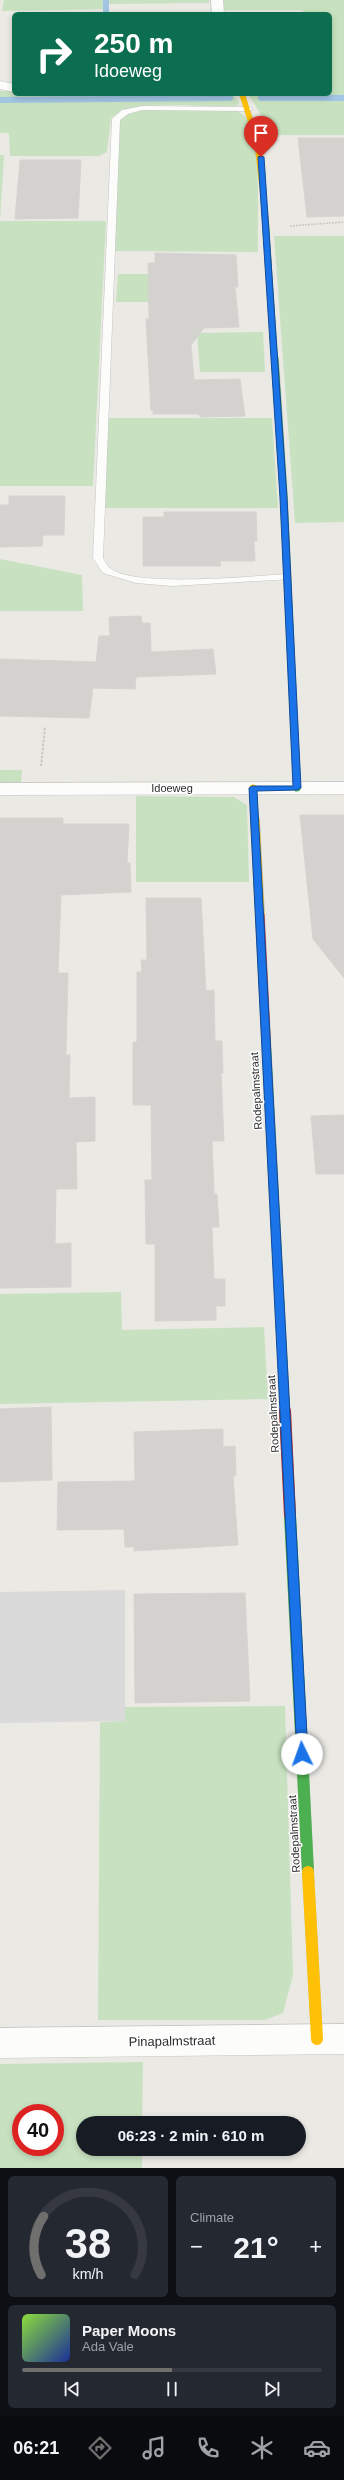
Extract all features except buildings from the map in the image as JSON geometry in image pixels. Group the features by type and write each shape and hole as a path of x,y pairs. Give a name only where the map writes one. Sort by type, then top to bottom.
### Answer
{"street":[{"path":"217,0 218,12"},
{"path":"1,85 12,88"},
{"path":"243,96 254,121 260,145 287,578 297,788"},
{"name":"Rodepalmstraat","path":"252,788 331,2039"},
{"name":"Idoeweg","path":"0,789 344,788"},
{"name":"Pinapalmstraat","path":"0,2043 331,2039"}],"lane":[{"path":"248,110 142,108 125,112 116,119 98,558 107,571 136,580 172,583 287,578"}],"path":[{"path":"266,227 344,222"},
{"path":"39,789 45,727"}],"shaded area":[{"path":"125,1590 125,1721 0,1723 0,1592"}],"green space":[{"path":"4,0 209,0 209,3 106,4 106,9 2,11"},
{"path":"221,0 344,0 344,135 268,135 263,118 249,96 332,96 332,12 303,12 303,10 221,10"},
{"path":"0,91 12,91 12,96 234,96 239,102 239,105 229,107 168,105 136,108 123,112 111,118 107,152 99,156 10,156 9,133 0,133"},
{"path":"146,110 236,111 246,117 253,137 256,152 258,186 258,252 115,251 120,120 129,113"},
{"path":"0,155 4,155 0,221"},
{"path":"0,221 106,221 93,486 0,486"},
{"path":"274,236 344,236 344,522 295,523"},
{"path":"118,274 187,274 188,302 116,302"},
{"path":"263,332 265,372 200,372 197,333"},
{"path":"108,418 272,418 278,508 105,508"},
{"path":"0,559 82,575 83,611 0,611"},
{"path":"0,770 22,770 21,783 0,783"},
{"path":"136,796 234,797 247,805 249,882 136,882"},
{"path":"121,1292 122,1330 264,1327 268,1399 0,1404 0,1294"},
{"path":"285,1706 293,1975 283,2013 265,2020 98,2020 100,1722 125,1721 125,1707"},
{"path":"143,2062 142,2116 76,2116 76,2156 142,2156 142,2168 0,2168 0,2064"}],"waterway":[{"path":"106,0 106,12"},
{"path":"0,100 230,98"},
{"path":"261,98 344,98"}],"traffic: fast":[{"path":"266,221 284,498 297,788"},
{"path":"266,1037 285,1404"},
{"path":"290,1515 308,1872"}],"traffic: slow":[{"path":"243,96 253,126 260,156 266,221"},
{"path":"253,788 260,915"},
{"path":"308,1872 317,2039"}],"traffic: jam":[{"path":"260,915 266,1037"},
{"path":"285,1404 290,1515"}],"route":[{"path":"261,157 284,498 297,788 252,788 302,1754"}]}
